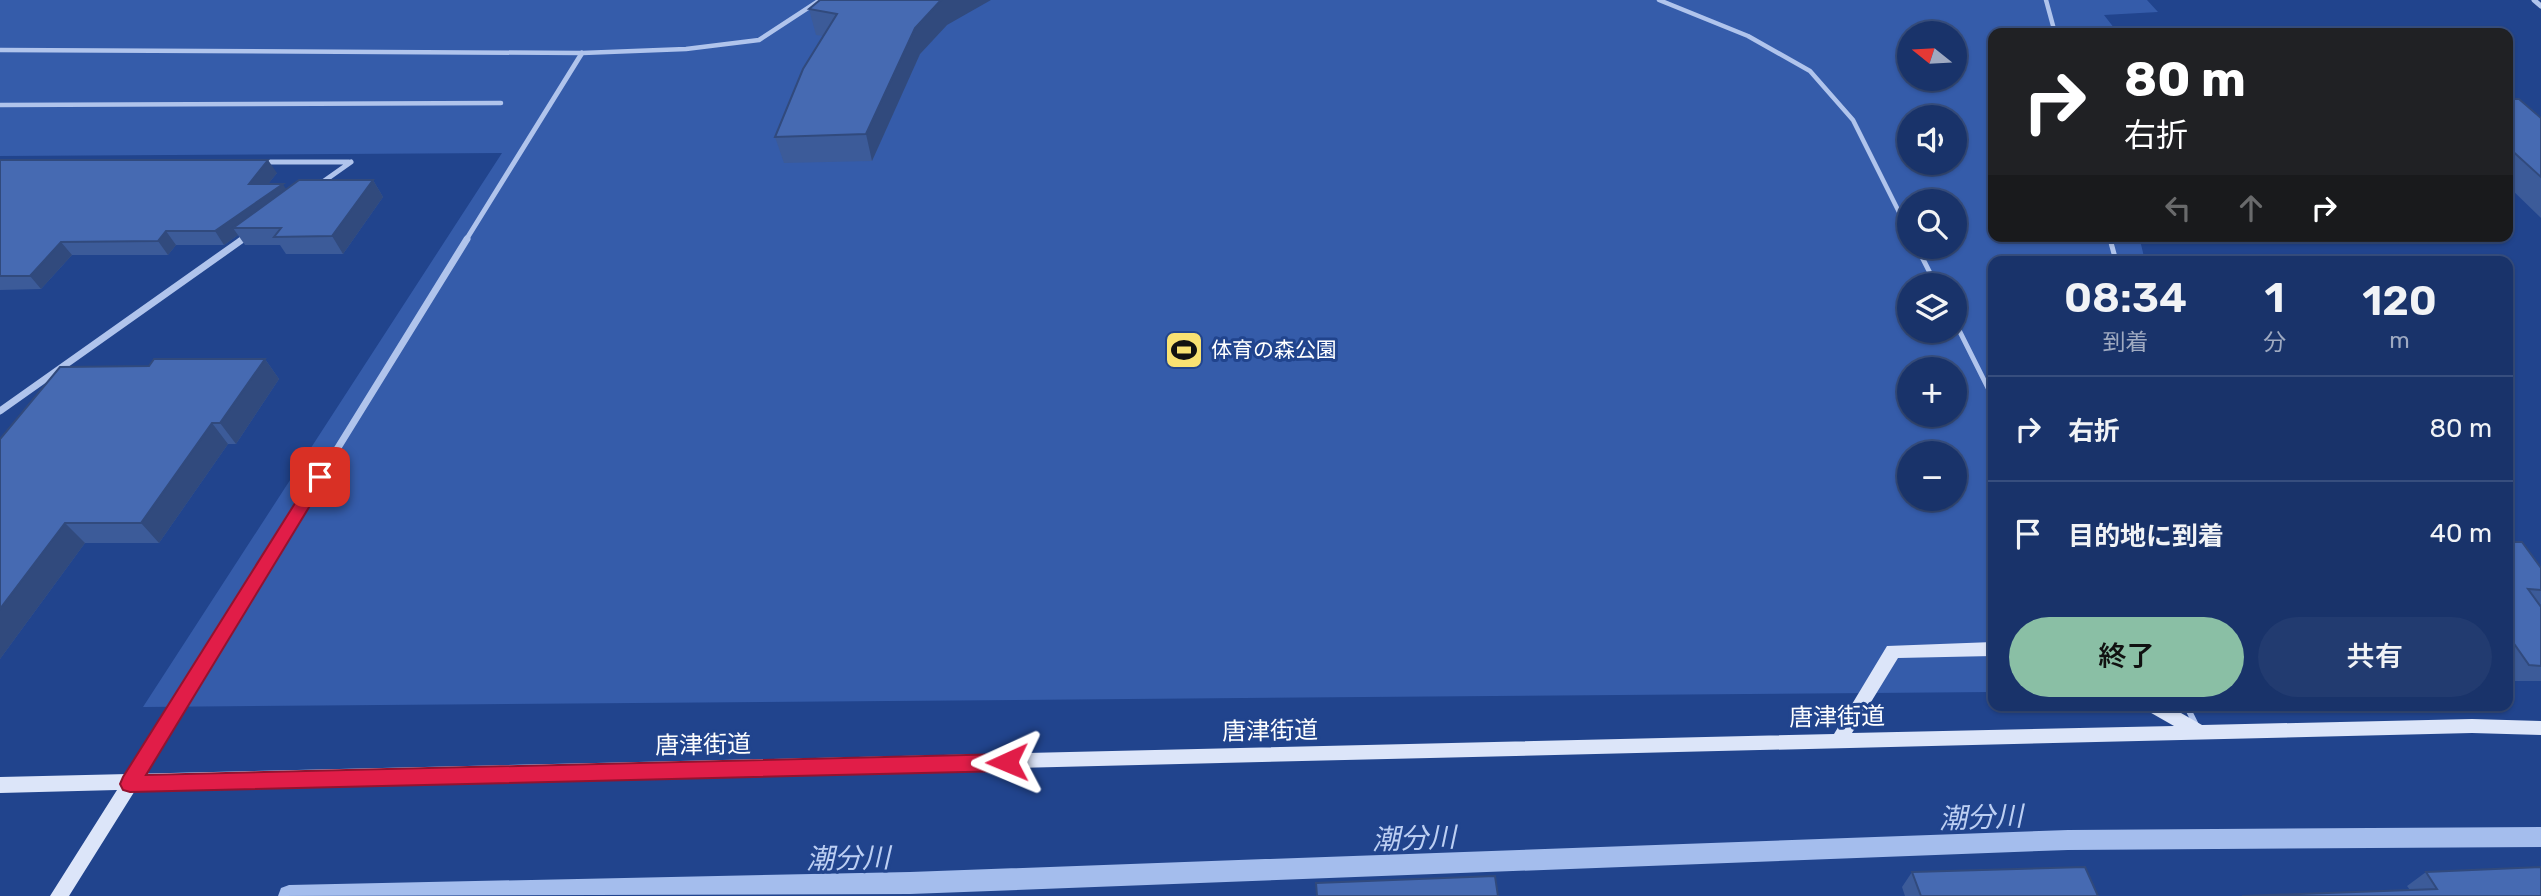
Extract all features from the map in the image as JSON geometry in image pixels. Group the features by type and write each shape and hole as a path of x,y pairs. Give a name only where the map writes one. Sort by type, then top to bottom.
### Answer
{"street":[{"path":"2534,0 2541,6"},
{"path":"59,896 582,53"},
{"path":"256,162 351,162 306,194"},
{"path":"0,411 260,226"},
{"path":"1839,741 1893,651 1988,649"},
{"path":"2162,711 2200,733"},
{"name":"唐津街道","path":"0,785 130,784 2472,726 2541,728"}],"lane":[{"path":"0,50 582,53 686,49 759,40 820,0"},
{"path":"1659,0 1748,36 1810,71 1853,120 1897,208"},
{"path":"2046,0 2054,28"},
{"path":"0,105 500,103"},
{"path":"1966,343 1988,388"},
{"path":"2189,711 2200,733"}],"shaded area":[{"name":"体育の森公園","path":"0,0 2147,0 2158,12 2104,15 2114,28 1988,28 1988,242 2140,242 2144,256 1988,256 1988,692 143,707 502,153 0,156"}],"building":[{"path":"820,0 941,0 915,28 866,134 775,137 803,69 837,14 809,9"},
{"path":"2513,99 2519,99 2541,118 2541,177 2513,152"},
{"path":"0,160 268,160 249,184 283,184 215,231 166,231 158,241 61,242 30,276 0,276"},
{"path":"299,180 373,180 332,236 274,237 281,228 233,228"},
{"path":"154,359 265,359 220,423 212,423 141,523 65,523 0,609 0,439 60,367 149,366"},
{"path":"2513,542 2522,542 2541,568 2541,590 2528,589 2541,607 2541,666 2529,665 2513,642"},
{"path":"2085,867 2098,896 1921,896 1912,872"},
{"path":"2541,867 2541,896 2242,896 2437,889 2426,872"},
{"path":"1495,876 1498,896 1317,896 1316,883"}],"waterway":[{"name":"潮分川","path":"289,896 910,883 2068,840 2541,837"}],"place":[{"name":"体育の森公園","path":"1184,350"}],"route":[{"path":"320,477 130,784 1007,762"}]}
